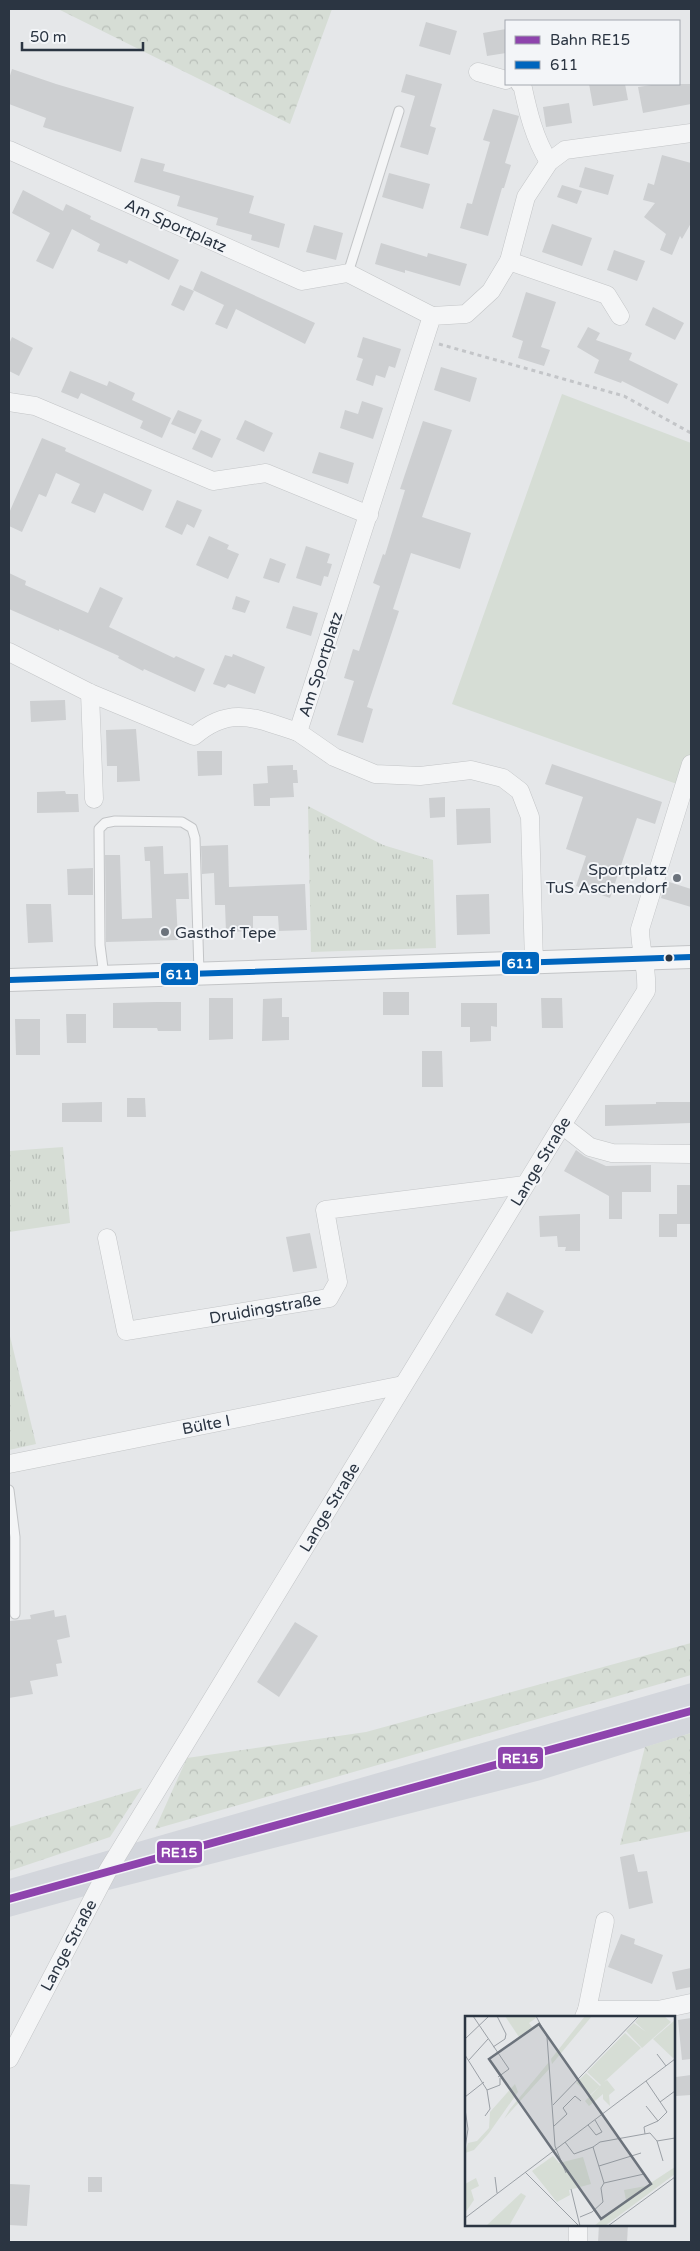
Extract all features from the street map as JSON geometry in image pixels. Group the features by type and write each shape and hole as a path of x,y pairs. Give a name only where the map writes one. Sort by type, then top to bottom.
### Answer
{"street":[{"path":"478,72 505,80"},
{"path":"522,85 528,112 539,145 549,162"},
{"path":"348,273 432,316 466,314 491,291 509,261 526,197 549,162 565,150 691,133"},
{"name":"Am Sportplatz","path":"9,150 302,281 348,273"},
{"path":"509,261 607,295 620,316"},
{"name":"Am Sportplatz","path":"432,316 298,732 334,757 374,774 420,776 471,770 503,778 520,791 530,817 534,964"},
{"path":"9,402 35,406 213,481 266,473 369,516"},
{"path":"9,652 90,693 194,736 208,723 230,716 254,717 298,732"},
{"path":"90,693 94,799"},
{"name":"Lange Straße","path":"9,2059 107,1872 525,1185 646,991 648,975 640,941 640,929 691,764"},
{"path":"9,980 445,963 534,964 691,957"},
{"path":"562,1125 590,1147 612,1153 691,1154"},
{"name":"Druidingstraße","path":"107,1238 126,1332 328,1298 338,1282 326,1210 525,1185"},
{"name":"Bülte I","path":"9,1464 403,1385"},
{"path":"605,1921 586,2014 658,2010 691,2002"},
{"path":"578,2226 578,2242"}],"lane":[{"path":"348,273 399,111"},
{"path":"104,976 100,945 100,829 106,823 115,821 182,822 192,828 195,838 199,974"},
{"path":"9,1490 15,1537 15,1614"}],"path":[{"path":"424,340 624,396 691,434"}],"shaded area":[{"path":"691,1683 691,1733 541,1780 9,1917 9,1879"}],"green space":[{"path":"58,9 332,9 290,124"},
{"path":"562,394 691,443 691,789 452,704"},
{"path":"308,806 383,845 433,860 436,948 311,952"},
{"path":"63,1147 70,1223 9,1232 9,1151"},
{"path":"9,1332 36,1444 9,1450"},
{"path":"691,1643 691,1675 155,1829 187,1758 366,1732"},
{"path":"691,1733 691,1831 620,1845 645,1747"},
{"path":"142,1788 110,1837 9,1871 9,1827"}],"building":[{"path":"426,22 457,31 450,55 419,46"},
{"path":"505,29 505,53 487,56 483,33"},
{"path":"12,69 134,107 121,152 43,127 46,118 9,104 9,79"},
{"path":"406,74 442,84 430,126 436,128 428,155 400,147 415,96 401,92"},
{"path":"691,84 691,104 643,113 638,87"},
{"path":"589,85 625,85 628,100 593,106"},
{"path":"569,103 572,123 546,127 543,107"},
{"path":"493,109 519,116 505,163 511,165 488,236 460,228 467,203 472,204 490,142 483,140"},
{"path":"662,155 691,163 691,223 682,239 680,236 672,255 660,250 666,234 644,217 655,203 643,200 648,183 654,185"},
{"path":"141,158 165,164 163,171 254,196 249,213 285,224 279,248 251,240 252,235 216,225 218,218 177,206 180,196 134,182"},
{"path":"585,167 614,175 608,195 579,187"},
{"path":"389,173 430,184 423,209 382,197"},
{"path":"562,185 582,191 577,204 557,197"},
{"path":"23,190 63,211 66,204 91,216 90,219 179,260 169,280 129,260 127,264 97,251 100,244 72,229 53,269 36,261 50,233 12,213"},
{"path":"552,224 592,238 582,266 542,252"},
{"path":"314,225 343,233 336,260 306,252"},
{"path":"381,243 427,257 428,253 467,264 460,286 405,270 405,273 375,264"},
{"path":"614,250 645,261 637,281 607,270"},
{"path":"201,271 315,323 305,344 236,309 227,329 215,324 224,305 193,290"},
{"path":"180,285 194,291 184,311 171,305"},
{"path":"526,292 556,302 541,347 550,350 544,366 518,358 523,341 512,337"},
{"path":"653,307 684,323 675,340 645,325"},
{"path":"588,327 600,333 596,340 632,353 629,360 678,384 668,404 622,381 621,383 594,373 599,360 577,347"},
{"path":"12,337 33,348 19,376 9,371 9,344"},
{"path":"363,337 401,349 395,368 389,366 385,378 376,375 373,386 356,380 363,359 357,357"},
{"path":"441,367 477,378 470,402 434,390"},
{"path":"70,371 107,386 109,381 135,393 132,400 171,418 162,438 140,428 143,421 81,393 78,399 61,392"},
{"path":"362,401 383,408 373,439 340,428 345,410 358,414"},
{"path":"178,410 202,420 195,434 171,424"},
{"path":"245,420 273,433 264,452 236,439"},
{"path":"423,421 452,430 422,517 471,533 460,569 411,553 393,609 399,611 367,707 373,709 363,743 337,735 354,681 344,678 353,649 359,651 380,586 373,583 383,554 385,555 405,490 400,489"},
{"path":"201,430 221,439 212,458 192,449"},
{"path":"42,438 66,448 65,451 152,490 143,511 104,493 95,513 71,503 80,484 56,473 46,497 39,494 22,532 9,526 9,513"},
{"path":"319,452 354,463 348,484 312,473"},
{"path":"177,500 202,510 194,528 187,524 182,535 165,527"},
{"path":"209,536 229,545 227,549 239,554 228,579 196,565"},
{"path":"306,546 330,554 327,563 332,564 328,577 324,576 321,586 296,578"},
{"path":"270,558 286,564 279,583 263,578"},
{"path":"9,573 26,581 25,585 88,613 100,587 123,598 109,627 174,658 176,656 205,669 195,692 144,669 143,671 118,658 119,656 59,629 59,631 9,609"},
{"path":"236,596 250,601 245,613 232,609"},
{"path":"293,606 318,613 311,636 286,628"},
{"path":"233,654 265,667 255,694 228,684 225,688 213,684 225,655 232,657"},
{"path":"65,700 66,720 31,722 30,701"},
{"path":"136,729 140,781 117,782 117,766 107,766 106,730"},
{"path":"197,751 222,751 222,775 198,776"},
{"path":"552,764 662,802 655,824 637,818 610,898 576,886 586,856 566,849 583,797 545,784"},
{"path":"293,765 293,770 297,770 298,783 293,783 294,797 270,798 270,806 254,806 253,784 268,783 267,766"},
{"path":"65,791 66,794 78,794 79,812 37,813 37,792"},
{"path":"445,797 445,817 430,818 429,798"},
{"path":"490,808 491,843 457,845 456,809"},
{"path":"228,845 229,887 305,884 307,930 279,931 278,916 253,916 253,931 226,932 225,905 215,905 214,873 202,874 201,846"},
{"path":"163,846 164,874 188,873 189,899 176,899 178,940 106,942 105,855 120,855 122,919 152,918 150,861 145,861 144,847"},
{"path":"93,868 93,895 68,895 67,869"},
{"path":"666,881 691,889 691,907 661,898"},
{"path":"489,894 490,934 457,935 456,895"},
{"path":"26,904 51,904 53,942 28,943"},
{"path":"383,992 409,992 409,1015 383,1015"},
{"path":"209,998 233,998 233,1039 209,1040"},
{"path":"282,998 282,1017 289,1017 289,1040 262,1041 263,999"},
{"path":"541,998 562,998 563,1028 542,1028"},
{"path":"181,1002 181,1031 158,1031 157,1028 113,1028 113,1003"},
{"path":"461,1003 497,1003 497,1027 491,1026 491,1041 470,1042 470,1027 461,1027"},
{"path":"66,1014 86,1014 86,1043 67,1043"},
{"path":"15,1019 40,1019 40,1055 16,1055"},
{"path":"422,1051 442,1051 443,1087 422,1087"},
{"path":"127,1098 145,1098 146,1117 127,1117"},
{"path":"102,1102 102,1122 62,1122 62,1103"},
{"path":"656,1102 691,1102 691,1123 605,1126 605,1105 656,1104"},
{"path":"576,1150 584,1156 606,1166 651,1165 651,1192 622,1192 622,1219 609,1219 609,1196 564,1171"},
{"path":"677,1185 691,1185 691,1224 677,1224"},
{"path":"580,1214 580,1251 565,1251 566,1247 558,1247 557,1236 540,1237 539,1216"},
{"path":"659,1214 677,1214 677,1237 659,1237"},
{"path":"310,1233 317,1268 293,1272 286,1237"},
{"path":"507,1292 544,1311 532,1334 495,1315"},
{"path":"54,1610 55,1617 66,1615 70,1637 57,1640 62,1663 56,1664 58,1676 30,1681 33,1694 9,1698 9,1621 31,1619 30,1615"},
{"path":"295,1622 318,1636 279,1697 257,1682"},
{"path":"634,1854 638,1872 647,1871 653,1903 629,1909 620,1857"},
{"path":"621,1934 635,1939 634,1944 663,1955 652,1984 608,1967"},
{"path":"691,1968 691,1987 676,1990 672,1972"},
{"path":"691,2018 691,2059 682,2060 678,2020"},
{"path":"691,2075 691,2095 676,2096 676,2077"},
{"path":"88,2177 102,2177 102,2192 88,2192"},
{"path":"9,2184 30,2185 27,2226 9,2225"},
{"path":"599,2226 628,2226 627,2242 598,2242"}],"rail line":[{"name":"RE15","path":"9,1899 691,1711"}],"transit line":[{"name":"611","path":"9,980 691,957"}],"place":[{"name":"Sportplatz TuS Aschendorf","path":"677,878"},
{"name":"Gasthof Tepe","path":"165,932"}]}
